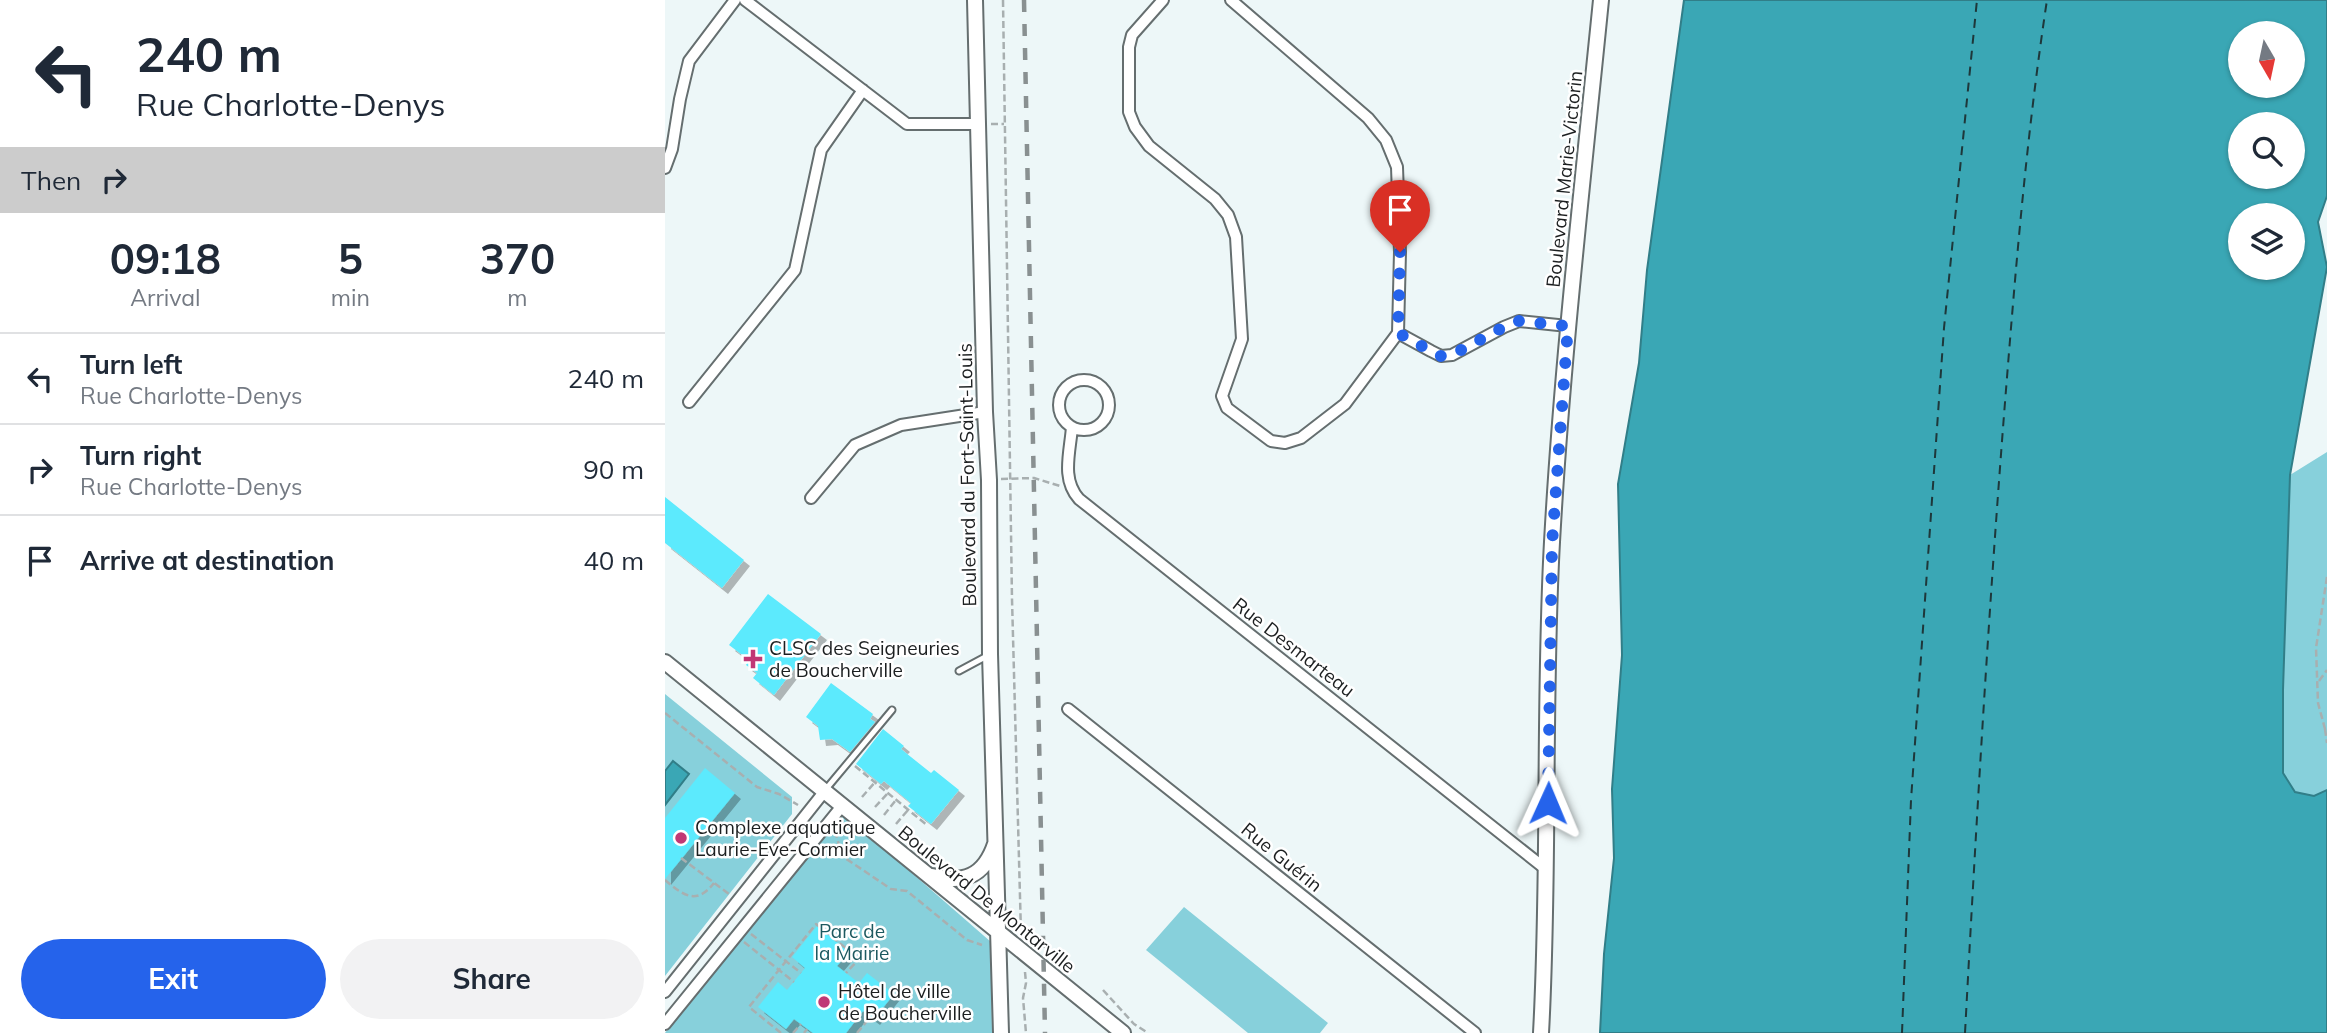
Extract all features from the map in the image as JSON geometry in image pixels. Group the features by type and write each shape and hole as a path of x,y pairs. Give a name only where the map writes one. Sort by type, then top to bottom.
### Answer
{"street":[{"path":"665,168 672,149 689,61 735,0"},
{"path":"745,0 907,124 978,124"},
{"name":"Boulevard du Fort-Saint-Louis","path":"975,0 989,480 989,654 997,838 1000,1033"},
{"path":"1163,0 1132,35 1129,47 1129,112 1135,127 1149,146 1215,199 1228,215 1236,237 1241,339 1222,396 1227,408 1271,441 1285,443 1301,438 1345,404 1398,333 1400,252 1397,167 1386,140 1368,118 1231,0"},
{"name":"Boulevard Marie-Victorin","path":"1541,1033 1547,870 1551,557 1568,326 1601,0"},
{"path":"688,402 795,270 821,150 863,90"},
{"path":"1398,333 1441,356 1452,355 1519,321 1568,326"},
{"path":"1070,489 1067,477 1072,428 1061,415 1059,407 1063,391 1077,380 1094,381 1106,392 1110,408 1107,416 1103,422 1088,430 1072,428"},
{"path":"811,498 855,446 901,425 985,412"},
{"name":"Rue Desmarteau","path":"1070,489 1079,499 1547,870"},
{"name":"Boulevard De Montarville","path":"665,662 1123,1033"},
{"name":"Rue Guérin","path":"1068,709 1475,1033"},
{"path":"665,990 824,792"},
{"path":"665,1024 842,806"},
{"path":"927,874 950,879 973,876 987,862 997,838"}],"lane":[{"path":"959,671 989,654"},
{"path":"824,792 892,710"}],"path":[{"path":"1003,0 1020,928"},
{"path":"989,480 1034,478 1070,489"},
{"path":"2327,577 2316,648 2318,703 2327,743"},
{"path":"2318,682 2327,670"},
{"path":"665,713 757,787 779,794 799,805"},
{"path":"854,766 928,826"},
{"path":"862,797 875,781"},
{"path":"876,807 888,793"},
{"path":"902,805 906,799"},
{"path":"884,814 896,800"},
{"path":"896,824 908,810"},
{"name":"Boulevard De Montarville","path":"837,832 842,856 891,889 907,891 967,940 982,945"},
{"path":"681,858 730,896"},
{"path":"665,880 681,894 688,896 705,893 714,883"},
{"path":"913,895 916,892"},
{"path":"781,1033 749,1007 816,924 859,959 846,973"},
{"path":"751,934 801,973"},
{"path":"744,942 794,982"},
{"path":"1025,977 1023,998 1026,1033"},
{"path":"1103,990 1134,1024 1148,1033"},
{"path":"857,1033 867,1021 868,1015"},
{"path":"793,1033 801,1024"},
{"path":"804,1033 807,1029"}],"green space":[{"path":"2327,452 2327,815 2234,871 2283,690 2290,475"},
{"path":"665,694 792,797 792,814 665,976"},
{"name":"Parc de la Mairie","path":"843,813 991,942 992,1033 665,1033 737,933"},
{"path":"1184,907 1328,1023 1320,1033 1248,1033 1146,950"}],"shaded area":[{"path":"1684,0 2327,0 2327,196 2318,222 2327,267 2290,475 2283,773 2295,792 2314,796 2327,790 2327,1033 1600,1033 1604,954 1614,858 1612,789 1622,655 1618,484 1639,363 1647,270"},
{"path":"673,761 689,774 665,805 665,771"}],"building":[{"path":"665,497 744,560 722,588 665,543"},
{"path":"768,594 821,634 774,695 753,678 757,673 746,665 749,660 729,645"},
{"path":"831,683 873,714 870,719 875,722 850,752 832,739 820,740 818,726 806,717"},
{"path":"883,729 904,746 901,749 931,773 934,770 959,790 931,824 908,806 911,803 884,781 881,784 856,764"},
{"name":"Complexe aquatique Laurie-Eve-Cormier","path":"705,768 735,793 665,879 665,818"},
{"path":"817,926 849,952 837,966 859,983 867,973 894,994 874,1019 863,1011 846,1033 813,1033 794,1019 786,1029 758,1007 778,982 787,990 805,968 792,957"}],"ferry route":[{"path":"1902,1033 1911,800 1944,328 1977,0"},
{"path":"1965,1033 2004,415 2027,155 2047,0"}],"railway":[{"path":"1024,0 1045,1033"}],"place":[{"name":"CLSC des Seigneuries de Boucherville","path":"753,659"},
{"name":"Complexe aquatique Laurie-Eve-Cormier","path":"681,838"},
{"name":"Hôtel de ville de Boucherville","path":"824,1002"}],"route":[{"path":"1400,252 1398,333 1441,356 1452,355 1519,321 1568,326 1552,544 1548,803"}]}
